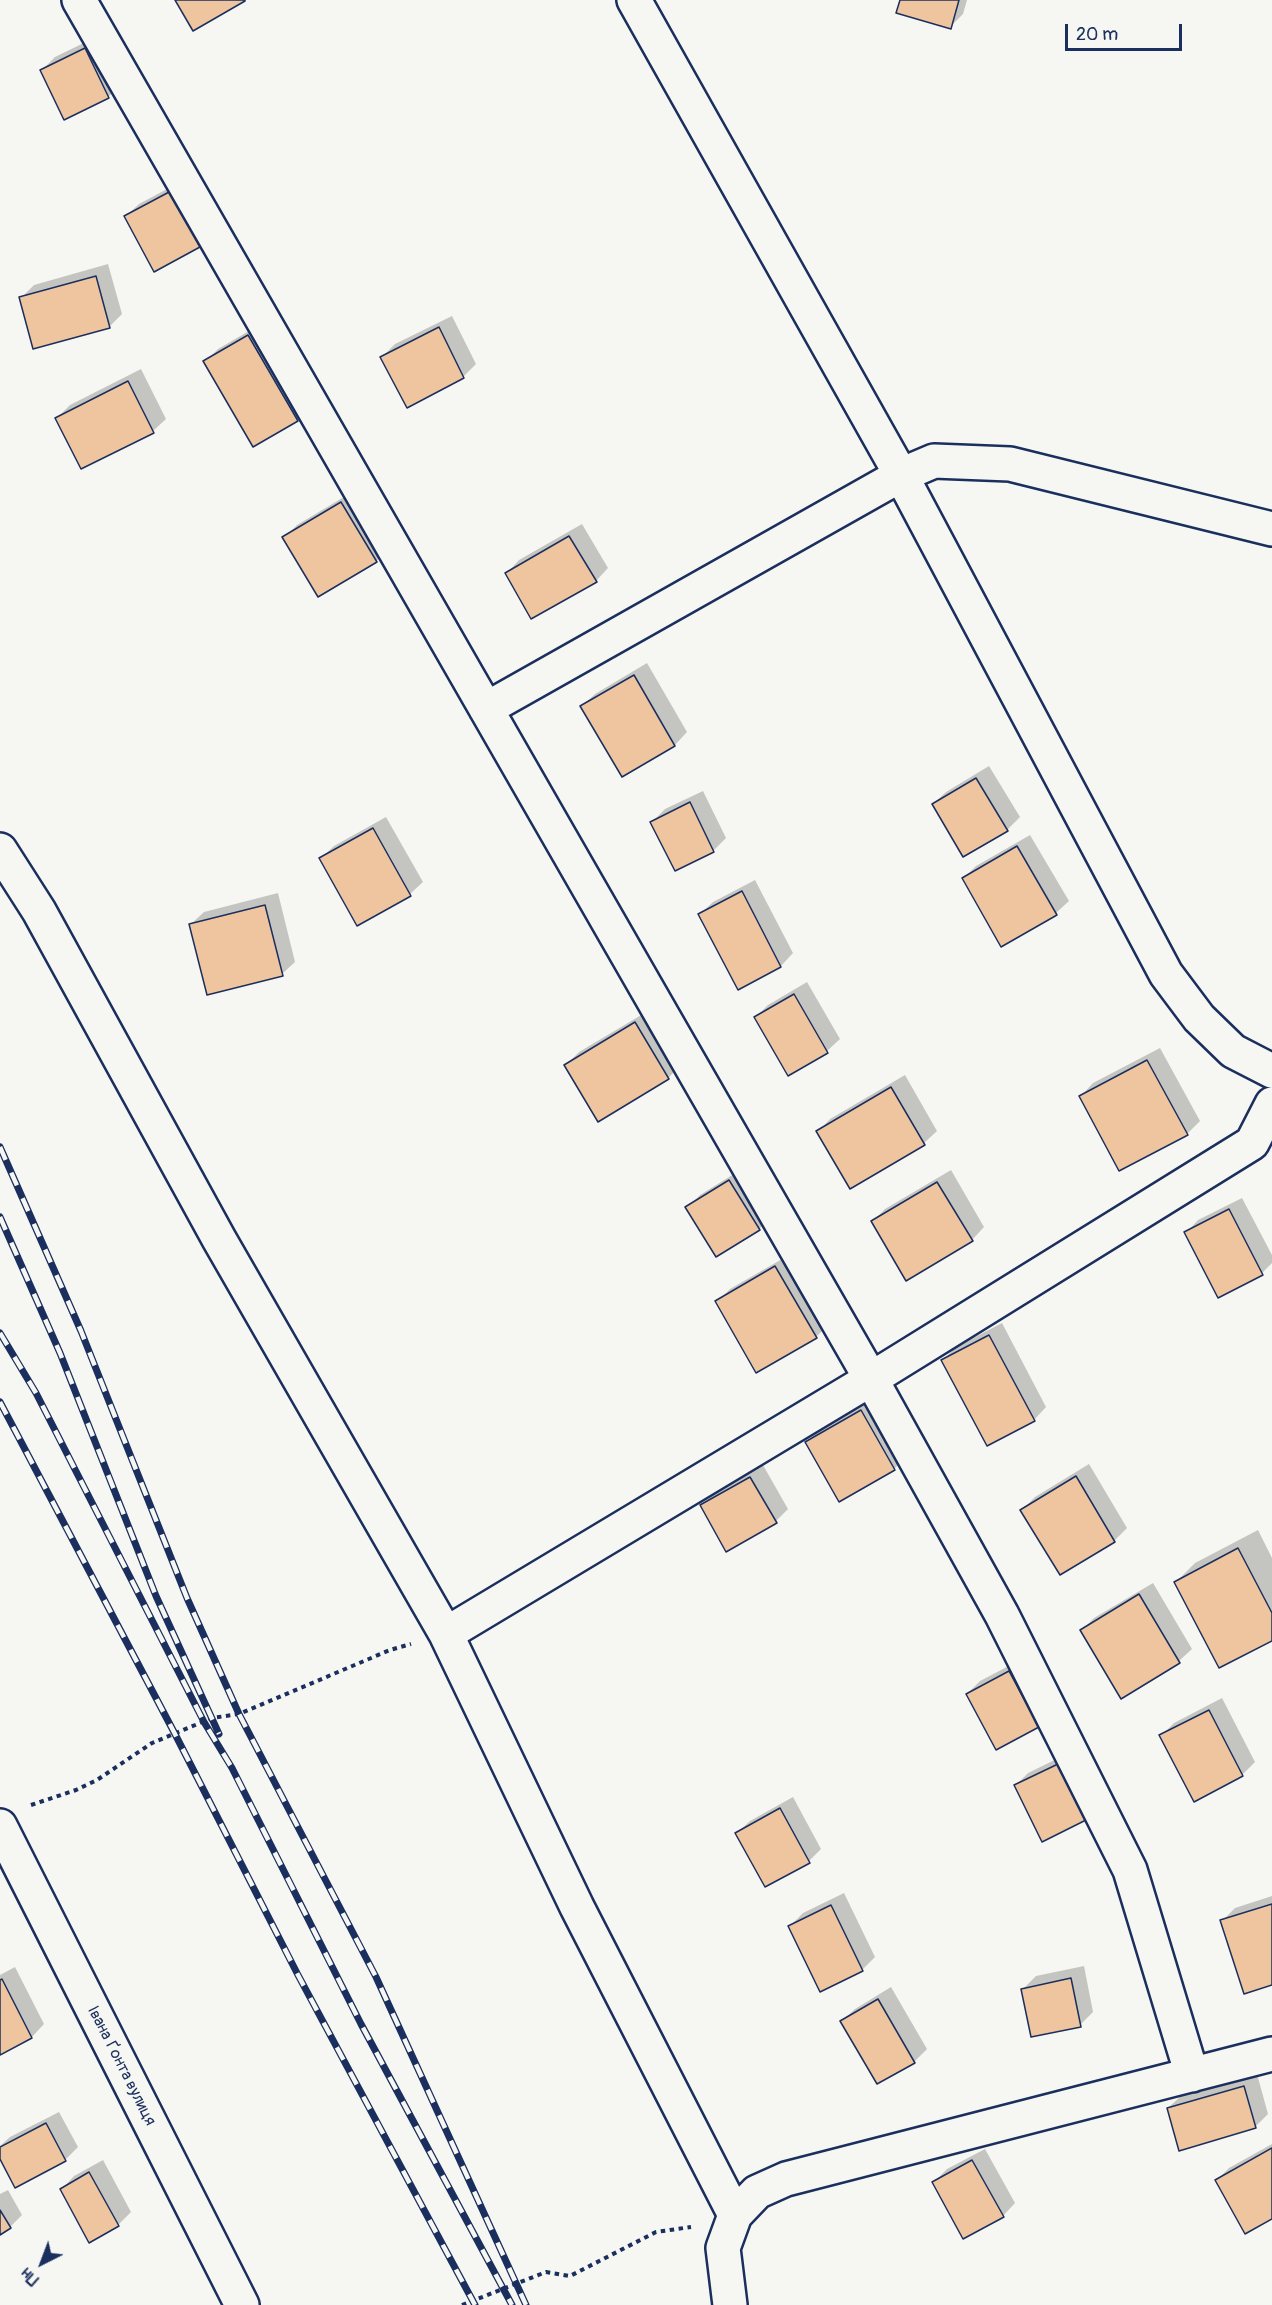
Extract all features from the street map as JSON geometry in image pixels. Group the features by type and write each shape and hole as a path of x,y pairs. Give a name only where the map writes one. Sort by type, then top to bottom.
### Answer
{"street":[{"path":"79,0 871,1379 1002,1615 1130,1870 1192,2075"},
{"path":"634,0 901,475 1166,974 1199,1018 1233,1051 1272,1071"},
{"path":"486,709 901,475 934,461 1010,464 1272,529"},
{"path":"0,850 39,911 219,1239 446,1634 577,1907 735,2215"},
{"path":"446,1634 871,1379 1252,1143 1272,1104"},
{"name":"Івана Ґонта вулиця","path":"0,1826 242,2305"},
{"path":"730,2305 723,2248 735,2215 757,2192 786,2179 1192,2075 1268,2063"}],"path":[{"path":"28,1806 76,1790 97,1780 152,1743 212,1718 239,1714 390,1650 446,1634"},
{"path":"462,2305 546,2272 570,2276 656,2232 702,2226 735,2215"}],"building":[{"path":"175,0 245,0 245,1 193,31"},
{"path":"900,0 959,0 951,29 896,13"},
{"path":"85,48 109,98 64,120 40,70"},
{"path":"171,191 200,247 154,272 124,216"},
{"path":"96,276 110,328 33,349 19,297"},
{"path":"439,327 464,378 407,408 380,357"},
{"path":"248,335 298,421 253,447 203,361"},
{"path":"128,381 154,433 81,469 55,418"},
{"path":"341,502 377,562 318,597 282,537"},
{"path":"569,536 597,582 531,619 505,573"},
{"path":"634,675 675,746 622,777 580,706"},
{"path":"976,778 1008,831 963,857 932,804"},
{"path":"690,802 714,852 675,871 650,822"},
{"path":"373,828 411,896 357,926 319,858"},
{"path":"1017,846 1057,915 1001,947 962,878"},
{"path":"742,891 781,967 738,990 698,914"},
{"path":"265,905 283,976 207,995 189,924"},
{"path":"794,994 828,1053 788,1076 754,1017"},
{"path":"635,1022 669,1079 598,1122 564,1065"},
{"path":"1147,1060 1188,1135 1119,1171 1079,1096"},
{"path":"891,1087 925,1145 850,1189 816,1131"},
{"path":"729,1180 760,1230 716,1257 685,1207"},
{"path":"937,1182 973,1241 906,1281 871,1221"},
{"path":"1229,1209 1263,1275 1218,1298 1184,1232"},
{"path":"775,1266 817,1338 756,1373 715,1301"},
{"path":"989,1335 1035,1421 987,1446 941,1360"},
{"path":"861,1410 895,1470 839,1502 805,1442"},
{"path":"1076,1476 1115,1542 1060,1575 1020,1510"},
{"path":"750,1477 777,1523 726,1552 700,1505"},
{"path":"1238,1548 1272,1613 1272,1641 1219,1668 1174,1582"},
{"path":"1139,1594 1180,1663 1121,1699 1080,1630"},
{"path":"1009,1671 1039,1727 996,1750 966,1694"},
{"path":"1209,1710 1243,1776 1194,1802 1159,1735"},
{"path":"1058,1764 1086,1820 1042,1842 1014,1785"},
{"path":"780,1808 810,1863 765,1887 735,1833"},
{"path":"1272,1904 1272,1985 1244,1994 1220,1920"},
{"path":"831,1905 863,1971 820,1992 788,1926"},
{"path":"1071,1978 1081,2027 1031,2037 1021,1989"},
{"path":"2,1979 32,2038 0,2055 0,1980"},
{"path":"878,1999 915,2063 877,2084 840,2021"},
{"path":"1244,2086 1256,2128 1179,2151 1167,2108"},
{"path":"46,2123 66,2161 15,2188 0,2159 0,2147"},
{"path":"1272,2148 1272,2219 1245,2234 1215,2180"},
{"path":"972,2160 1004,2217 963,2239 932,2182"},
{"path":"89,2172 119,2226 89,2243 60,2189"},
{"path":"0,2210 11,2228 0,2235"}],"railway":[{"path":"0,1147 81,1331 187,1598 239,1714 376,1977 526,2305"},
{"path":"0,1217 60,1353 156,1596 219,1734"},
{"path":"0,1333 36,1393 204,1722 232,1768 361,2024 512,2305"},
{"path":"0,1402 175,1734 298,1975 475,2305"}]}
